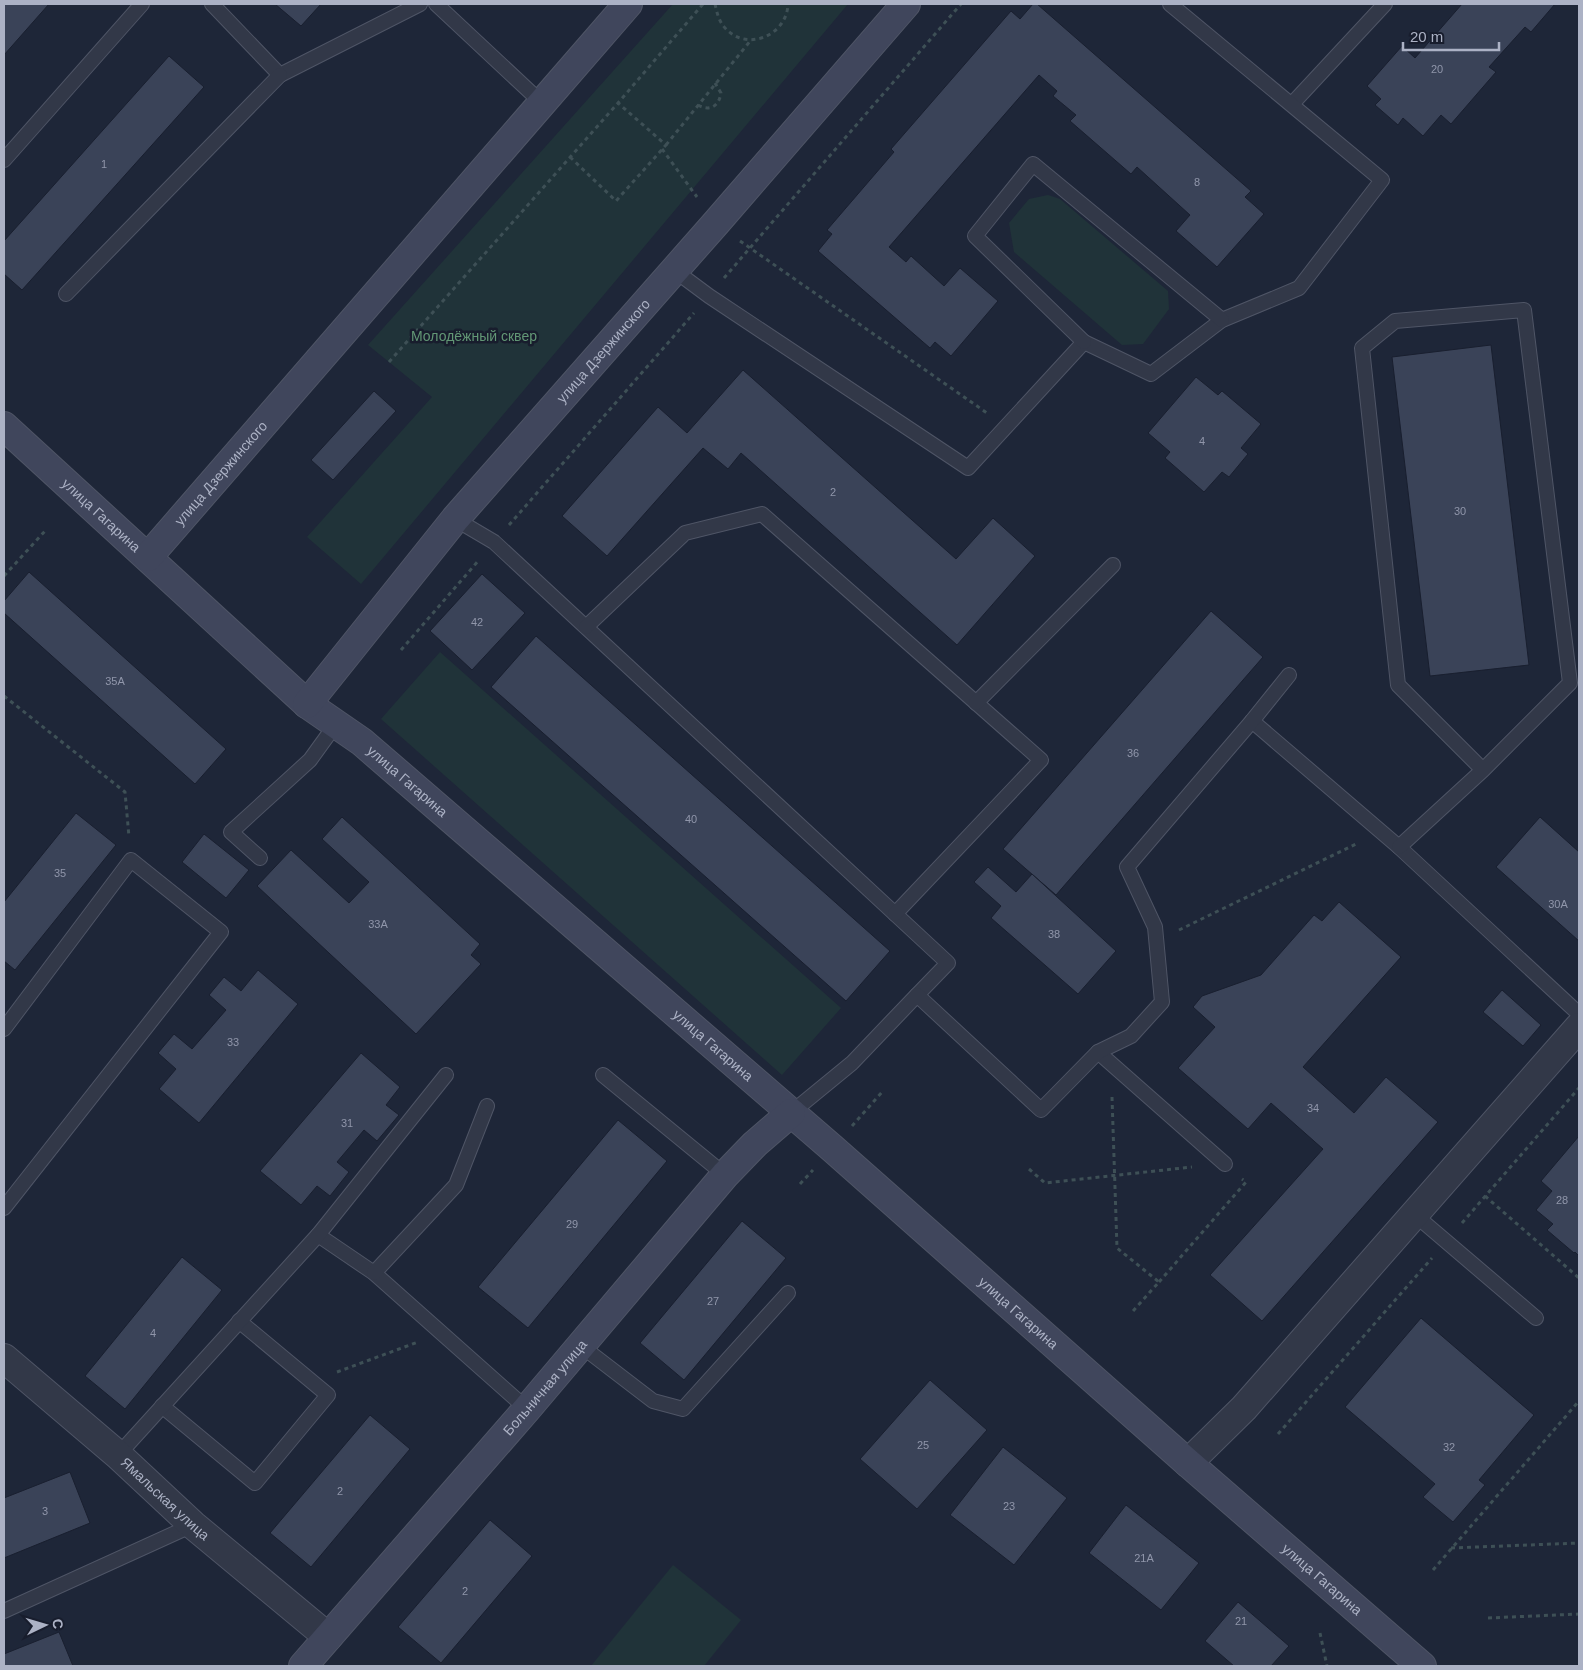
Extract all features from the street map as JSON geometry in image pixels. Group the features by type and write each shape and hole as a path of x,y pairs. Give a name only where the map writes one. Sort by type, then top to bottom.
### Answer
{"street":[{"name":"улица Дзержинского","path":"148,556 628,4"},
{"name":"улица Дзержинского","path":"307,704 455,519 906,4"},
{"name":"улица Гагарина","path":"4,426 69,487 148,556 307,704 362,742 792,1113 1411,1663"},
{"path":"1188,1463 1244,1408 1579,1027"},
{"name":"Больничная улица","path":"303,1666 526,1409 725,1175 755,1144 792,1113"},
{"name":"Ямальская улица","path":"4,1358 118,1455 193,1525 328,1637"}],"lane":[{"path":"4,160 142,4"},
{"path":"212,4 280,75"},
{"path":"66,294 280,75 420,4"},
{"path":"436,4 542,103"},
{"path":"1170,4 1382,180 1299,288 1222,320 1151,374 1084,342 975,236 1033,164 1222,320"},
{"path":"1292,104 1385,4"},
{"path":"674,270 709,296 968,468 1084,342"},
{"path":"1398,847 1483,770 1570,683 1524,310 1395,321 1362,348 1398,685 1483,770"},
{"path":"586,627 685,533 762,514 1041,760 895,914"},
{"path":"455,519 494,542 948,964 916,995 852,1064 792,1113"},
{"path":"976,703 1113,565"},
{"path":"916,995 1041,1110 1098,1052 1131,1036 1162,1002 1155,927 1127,867 1289,675"},
{"path":"1252,721 1398,847 1579,1014"},
{"path":"260,858 231,832 310,760 336,724"},
{"path":"4,1029 131,860 221,932 4,1208"},
{"path":"1098,1052 1225,1164"},
{"path":"118,1455 318,1235 446,1075"},
{"path":"604,1075 725,1175"},
{"path":"374,1273 456,1185 487,1106"},
{"path":"1414,1214 1536,1318"},
{"path":"318,1235 374,1273 526,1409"},
{"path":"580,1345 653,1401 683,1410 788,1293"},
{"path":"162,1406 255,1483 328,1395 240,1321"},
{"path":"4,1611 193,1525"}],"path":[{"path":"389,362 618,103 702,4"},
{"path":"715,4 718,18 725,28 734,36 751,40 758,40 769,36 779,28 785,18 788,4"},
{"path":"401,650 961,4"},
{"path":"570,157 616,202 666,145 751,40"},
{"path":"698,105 707,109 712,108 719,102 721,93 716,83"},
{"path":"618,103 666,145"},
{"path":"662,149 699,200"},
{"path":"749,248 1006,426"},
{"path":"4,576 45,531"},
{"path":"4,696 125,792 131,860"},
{"path":"1156,940 1381,832"},
{"path":"1111,1064 1117,1248 1159,1282"},
{"path":"1029,1169 1045,1183 1225,1164 1246,1182 1133,1311"},
{"path":"1485,1196 1579,1278"},
{"path":"312,1382 442,1333"},
{"path":"1433,1570 1579,1401"},
{"path":"1451,1548 1579,1543"},
{"path":"1488,1618 1579,1614"},
{"path":"1320,1633 1327,1666"}],"green space":[{"name":"Молодёжный сквер","path":"673,4 848,4 361,584 307,537 432,397 368,345"},
{"path":"1048,195 1060,199 1168,291 1169,309 1143,344 1122,345 1014,252 1009,223 1029,199"},
{"path":"440,652 841,1008 782,1075 381,719"},
{"path":"673,1565 741,1620 704,1666 591,1666"}],"building":[{"path":"4,4 49,4 4,55"},
{"path":"275,4 321,4 301,26"},
{"path":"1033,4 1037,4 1251,191 1245,197 1264,214 1217,267 1176,231 1190,215 1137,167 1131,174 1070,121 1076,115 1053,96 1057,91 1039,75 889,247 906,262 911,256 944,286 960,268 998,301 951,356 935,342 930,348 818,251 832,234 827,230 894,152 891,149 1011,11 1020,19"},
{"path":"1462,4 1555,4 1531,32 1525,27 1489,67 1496,72 1451,124 1441,115 1423,136 1403,118 1398,125 1375,105 1381,99 1367,86 1402,46 1415,58"},
{"path":"169,56 204,87 22,290 4,274 4,241"},
{"path":"1491,345 1529,665 1430,676 1392,357"},
{"path":"743,370 956,559 993,518 1035,556 957,645 741,453 728,469 703,448 607,556 562,516 658,407 687,433"},
{"path":"1196,377 1218,395 1222,391 1261,424 1241,448 1248,454 1229,477 1222,472 1204,492 1165,458 1170,452 1148,433"},
{"path":"374,391 396,411 333,480 311,460"},
{"path":"29,572 226,749 195,784 4,613 4,601"},
{"path":"482,574 525,613 472,670 430,631"},
{"path":"1211,611 1263,657 1056,895 1003,849"},
{"path":"536,636 890,951 846,1001 491,687"},
{"path":"76,813 116,845 15,970 4,961 4,902"},
{"path":"342,817 480,944 471,955 481,964 416,1034 257,886 291,850 349,903 369,882 322,839"},
{"path":"1540,817 1579,852 1579,941 1496,867"},
{"path":"204,834 249,870 226,898 182,862"},
{"path":"988,867 1016,892 1032,874 1116,951 1078,994 991,918 1001,906 974,882"},
{"path":"1339,902 1401,957 1303,1067 1354,1113 1386,1077 1438,1122 1262,1321 1210,1275 1323,1149 1271,1103 1248,1129 1178,1068 1215,1027 1193,1007 1202,996 1261,975 1314,915 1322,921"},
{"path":"258,970 298,1004 199,1123 159,1089 176,1069 158,1053 174,1034 192,1049 226,1010 209,995 224,977 241,991"},
{"path":"1502,990 1541,1025 1523,1046 1483,1012"},
{"path":"361,1053 400,1087 386,1105 399,1115 377,1141 364,1130 337,1162 349,1172 330,1196 317,1186 301,1205 260,1171"},
{"path":"618,1120 667,1161 528,1328 478,1287"},
{"path":"1579,1136 1579,1256 1547,1230 1553,1224 1536,1210 1552,1191 1541,1181"},
{"path":"742,1221 786,1258 684,1380 640,1343"},
{"path":"182,1257 222,1290 125,1409 85,1376"},
{"path":"1421,1318 1534,1415 1479,1480 1485,1485 1453,1522 1423,1497 1435,1484 1345,1407"},
{"path":"930,1380 987,1430 917,1509 860,1459"},
{"path":"370,1415 410,1449 311,1567 270,1533"},
{"path":"1003,1447 1067,1498 1014,1565 950,1515"},
{"path":"70,1472 90,1523 4,1558 4,1498"},
{"path":"1126,1505 1199,1563 1161,1610 1089,1553"},
{"path":"490,1520 532,1556 441,1663 398,1627"},
{"path":"1238,1602 1289,1646 1271,1666 1234,1666 1205,1641"},
{"path":"59,1632 73,1666 4,1666 4,1654"}]}
